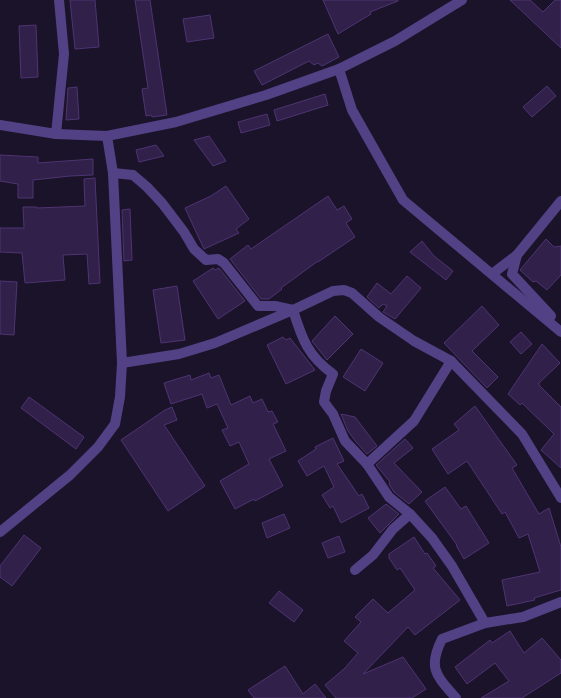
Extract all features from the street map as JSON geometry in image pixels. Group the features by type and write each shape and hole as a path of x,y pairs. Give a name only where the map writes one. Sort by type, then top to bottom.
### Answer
{"street":[{"path":"56,134 64,54 59,0"},
{"path":"0,125 56,134 108,136 203,115 339,69 395,41 462,0"},
{"path":"339,69 352,110 403,200 561,332"},
{"path":"0,532 70,474 98,448 114,424 120,397 122,363 113,173 108,136"},
{"path":"113,173 133,176 147,187 184,232 194,249 206,260 218,259 224,263 258,306 275,306 293,310"},
{"path":"492,274 517,255 561,201"},
{"path":"517,255 512,274 561,327"},
{"path":"122,363 188,351 250,329 333,291 344,290 352,293 379,317 414,341 451,361 522,434 561,498"},
{"path":"293,310 302,338 312,356 322,367 333,374 324,402 333,414 345,440 366,464 389,497 410,514 432,538 452,566 484,623"},
{"path":"366,464 414,421 451,361"},
{"path":"355,570 373,555 393,529 410,514"},
{"path":"456,698 440,679 434,668 435,653 442,640 484,623 522,617 561,602"}],"building":[{"path":"70,0 95,0 99,47 75,49"},
{"path":"135,0 150,0 167,115 146,116 142,89 148,88"},
{"path":"323,0 398,1 370,12 371,14 338,34"},
{"path":"510,0 530,0 543,12 555,0 561,0 561,48"},
{"path":"210,15 214,38 187,42 183,19"},
{"path":"36,25 38,77 21,78 19,26"},
{"path":"328,34 339,57 322,66 318,63 314,65 309,61 262,85 254,71"},
{"path":"547,86 556,96 532,117 523,107"},
{"path":"77,87 79,119 66,120 68,88"},
{"path":"325,94 328,105 277,121 274,110"},
{"path":"267,114 270,125 241,133 238,122"},
{"path":"209,136 226,161 213,166 194,140"},
{"path":"156,145 164,156 139,162 136,150"},
{"path":"0,155 38,157 38,163 93,159 93,175 33,180 33,198 18,198 18,184 0,181"},
{"path":"95,178 100,283 89,284 87,254 63,255 65,280 25,283 22,253 0,252 0,228 24,228 23,207 85,206 84,179"},
{"path":"226,186 249,219 236,229 239,233 204,249 185,208 211,196"},
{"path":"328,196 337,210 344,206 352,219 346,223 355,237 318,261 269,299 261,299 230,259 248,245 251,249"},
{"path":"130,209 132,260 124,261 122,210"},
{"path":"546,239 554,247 561,246 561,275 547,290 536,281 533,282 520,270"},
{"path":"422,241 434,256 453,271 446,280 410,252"},
{"path":"213,268 215,270 219,268 245,301 218,319 193,281"},
{"path":"407,276 421,288 395,319 383,312 387,306 383,304 379,308 367,297 377,283 391,294"},
{"path":"0,281 17,282 14,335 0,334"},
{"path":"177,286 185,340 161,343 153,290"},
{"path":"482,306 499,325 472,351 498,377 487,388 444,343"},
{"path":"335,316 353,334 327,360 312,341"},
{"path":"521,332 532,344 521,354 510,342"},
{"path":"283,337 286,340 290,338 315,370 286,384 267,345"},
{"path":"542,344 560,363 539,385 561,407 561,468 541,450 554,434 522,403 520,405 508,394"},
{"path":"361,349 383,363 365,391 343,377"},
{"path":"209,373 211,378 219,375 231,405 250,396 253,403 262,399 268,412 272,411 278,422 273,424 286,451 269,459 283,486 235,509 220,481 249,464 239,442 230,446 222,430 228,428 217,404 207,408 202,394 171,404 164,383 190,375 191,380"},
{"path":"29,397 84,437 76,449 21,408"},
{"path":"475,406 517,465 512,468 539,514 549,508 561,547 561,590 534,598 535,600 507,606 502,580 540,572 528,534 519,538 505,512 502,514 467,461 448,474 432,449 459,430 454,424"},
{"path":"172,407 177,420 164,425 205,486 168,511 121,440"},
{"path":"341,414 355,417 377,446 367,454 348,431"},
{"path":"333,438 344,461 337,464 359,496 362,494 369,508 341,523 333,506 330,508 322,495 334,487 324,466 307,476 298,461 316,449 315,447"},
{"path":"405,439 413,448 394,463 422,492 409,504 394,492 389,484 390,482 376,465"},
{"path":"445,487 461,509 466,506 489,543 464,559 457,545 425,501"},
{"path":"386,504 399,514 380,533 368,518"},
{"path":"284,514 290,528 267,538 262,523"},
{"path":"24,535 41,548 12,586 0,577 0,566"},
{"path":"339,536 345,552 328,558 322,543"},
{"path":"414,537 425,554 427,553 436,566 433,568 460,600 415,635 408,627 363,674 403,657 426,689 412,698 336,698 325,685 344,669 358,653 344,641 361,622 355,617 373,599 388,613 415,590 400,568 397,570 389,558 389,554"},
{"path":"279,591 303,610 294,622 269,603"},
{"path":"510,631 524,653 542,638 561,660 561,673 522,698 481,698 509,681 495,663 467,684 455,667 490,640 492,643"},
{"path":"285,666 303,694 315,684 326,698 254,698 248,690"}]}
